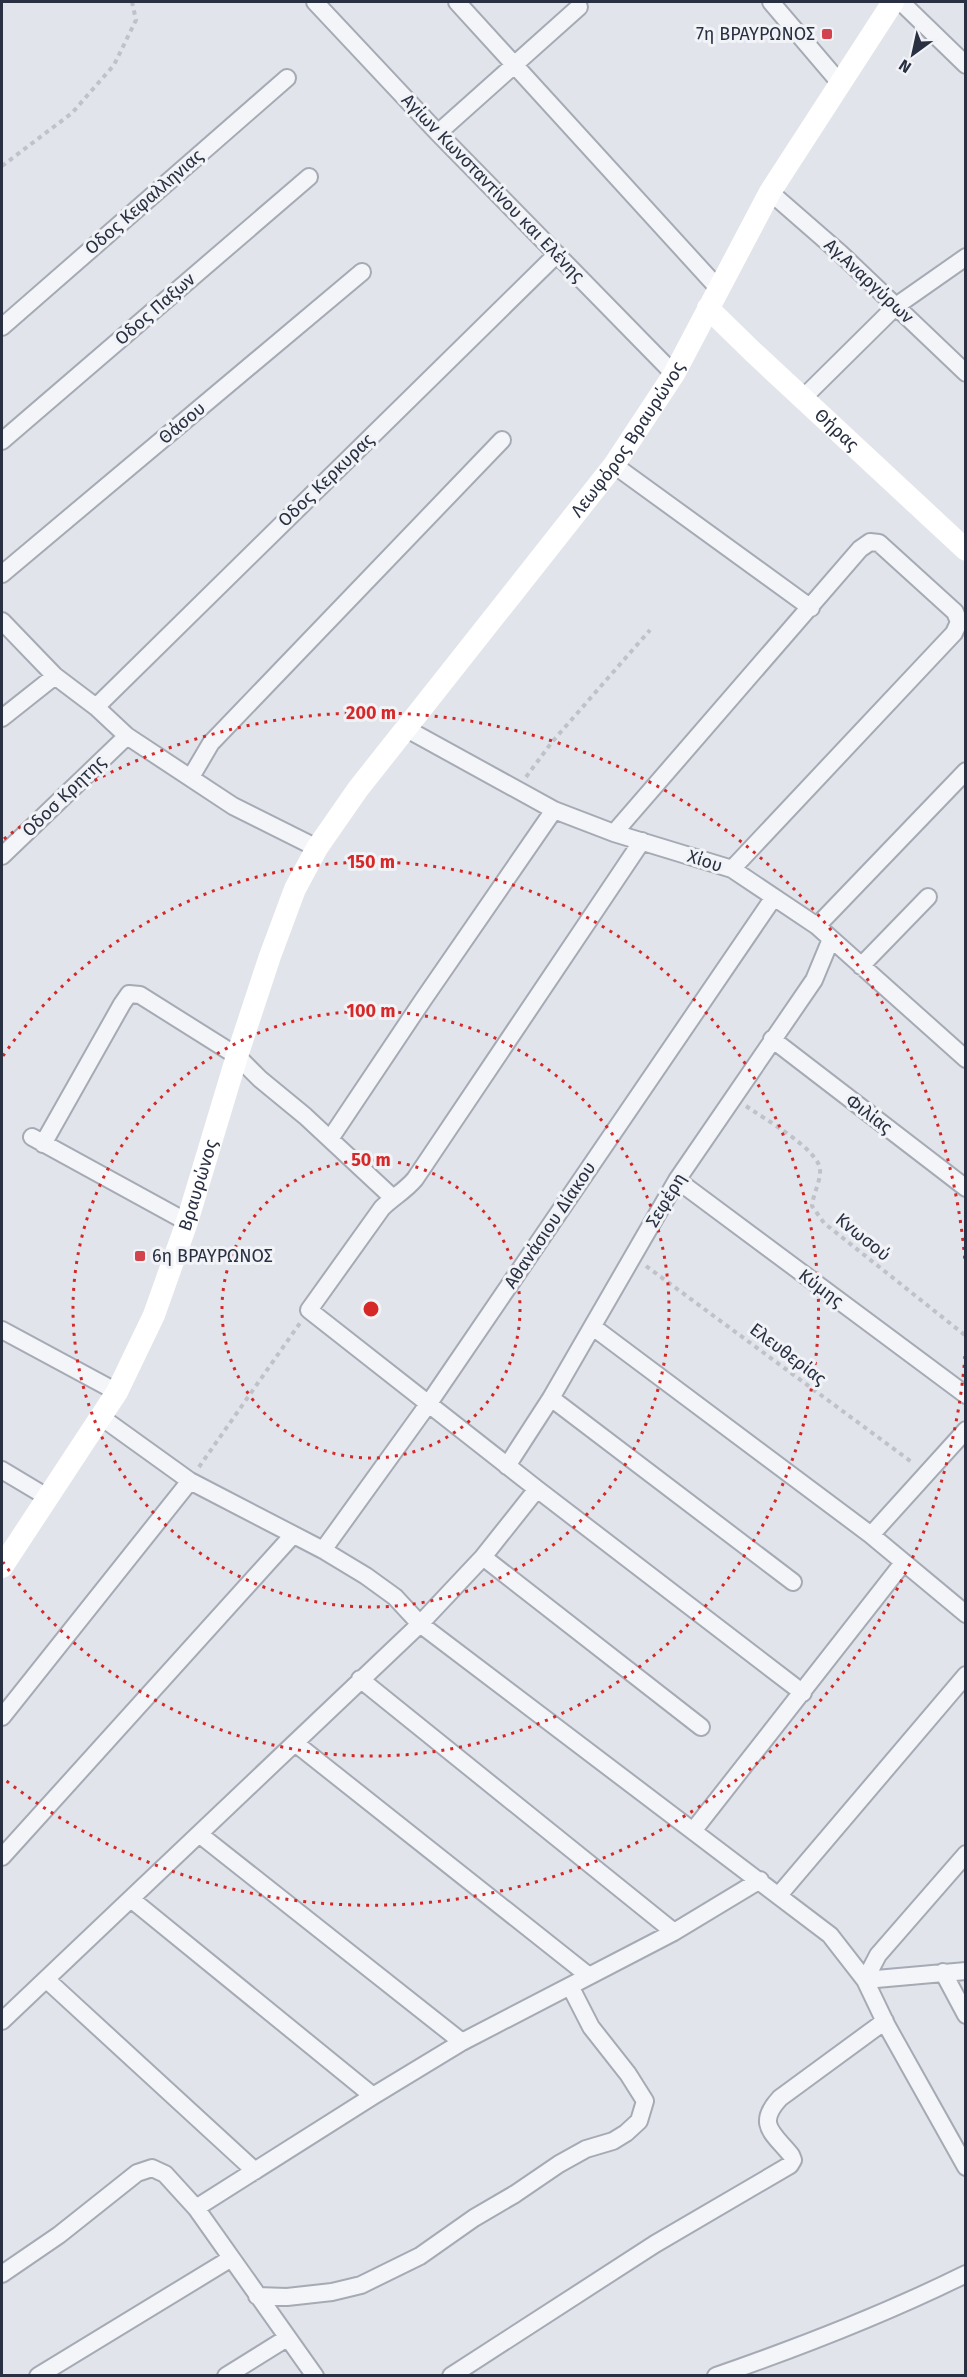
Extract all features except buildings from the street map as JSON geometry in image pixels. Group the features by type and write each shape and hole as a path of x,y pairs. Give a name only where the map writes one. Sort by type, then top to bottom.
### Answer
{"main road":[{"name":"Λεωφόρος Βραυρώνος","path":"317,848 358,789 405,728 614,465 674,374 770,192 893,2"},
{"name":"Θήρας","path":"713,298 803,399 966,550"},
{"name":"Βραυρώνος","path":"2,1566 117,1392 154,1315 187,1222 237,1056 291,900 317,848"}],"street":[{"name":"Αγίων Κωνσταντίνου και Ελένης","path":"315,2 438,133 674,374"},
{"path":"458,2 516,64 713,298"},
{"path":"771,2 840,83"},
{"path":"901,2 966,65"},
{"path":"438,133 579,7"},
{"name":"Οδος Κεφαλληνιας","path":"2,327 287,78"},
{"name":"Οδος Παξων","path":"2,441 309,177"},
{"name":"Αγ.Αναργύρων","path":"770,192 966,373"},
{"name":"Οδος Κερκυρας","path":"96,706 557,254"},
{"path":"803,399 896,306 966,257"},
{"name":"Θάσου","path":"2,574 362,272"},
{"path":"191,777 211,743 502,440"},
{"path":"614,465 811,608"},
{"path":"614,833 861,549 870,542 879,543 955,612 959,622 954,633 732,869"},
{"path":"2,621 56,676 96,706 127,736 233,806 317,848"},
{"path":"2,718 56,676"},
{"name":"Χίου","path":"405,728 554,810 614,833 732,869 817,926 966,1059"},
{"name":"Οδοσ Κρητης","path":"2,856 127,736"},
{"path":"817,926 966,771"},
{"path":"330,1139 554,810"},
{"path":"642,841 416,1179 406,1190 392,1197 381,1208 309,1310 507,1466 803,1693"},
{"name":"Αθανάσιου Δίακου","path":"323,1550 429,1403 774,897"},
{"path":"861,966 928,897"},
{"name":"Σεφέρη","path":"507,1466 551,1398 677,1180 814,980 831,939"},
{"path":"187,1222 38,1141 129,994 140,995 237,1056 392,1197"},
{"name":"Φιλίας","path":"772,1039 966,1188"},
{"name":"Κύμης","path":"677,1180 966,1395"},
{"path":"593,1327 871,1535 966,1614"},
{"path":"2,1330 117,1392"},
{"path":"551,1398 793,1582"},
{"path":"101,1418 190,1481 366,1575 395,1597 420,1624 830,1935 865,1980 885,2021 966,2167"},
{"path":"871,1535 966,1430"},
{"path":"2,1470 47,1497"},
{"path":"2,1717 190,1481"},
{"path":"4,2016 47,1980 420,1624 483,1557 537,1489"},
{"path":"2,1857 293,1535"},
{"path":"483,1557 701,1726"},
{"path":"693,1830 903,1563"},
{"path":"779,1895 966,1675"},
{"path":"360,1679 674,1932"},
{"path":"296,1743 589,1976"},
{"path":"199,1834 462,2043"},
{"path":"865,1980 878,1955 966,1854"},
{"path":"196,2208 373,2096 462,2043 674,1932 760,1880"},
{"path":"131,1899 373,2096"},
{"path":"865,1980 966,1971"},
{"path":"943,1972 966,2015"},
{"path":"47,1980 255,2171"},
{"path":"257,2296 287,2297 332,2292 361,2285 420,2256 474,2218 559,2164 586,2149 613,2141 639,2121 645,2101 628,2074 591,2027 570,1986"},
{"path":"451,2376 655,2244 790,2165 793,2160 791,2155 769,2128 766,2117 770,2109 780,2098 885,2021"},
{"path":"2,2274 59,2235 137,2173 152,2168 165,2174 196,2208 315,2376"},
{"path":"38,2376 230,2259"},
{"path":"716,2376 781,2353 930,2292 966,2274"},
{"path":"226,2376 287,2338"}],"path":[{"path":"2,166 72,113 114,65 136,20 132,2"},
{"path":"516,789 552,742 650,630"},
{"name":"Κνωσού","path":"733,1097 811,1152 820,1167 812,1206 824,1223 966,1336"},
{"name":"Ελευθερίας","path":"633,1258 677,1288 927,1474"},
{"path":"190,1481 309,1310"}],"place":[{"name":"7η ΒΡΑΥΡΩΝΟΣ","path":"827,34"},
{"name":"6η ΒΡΑΥΡΩΝΟΣ","path":"140,1256"}]}
